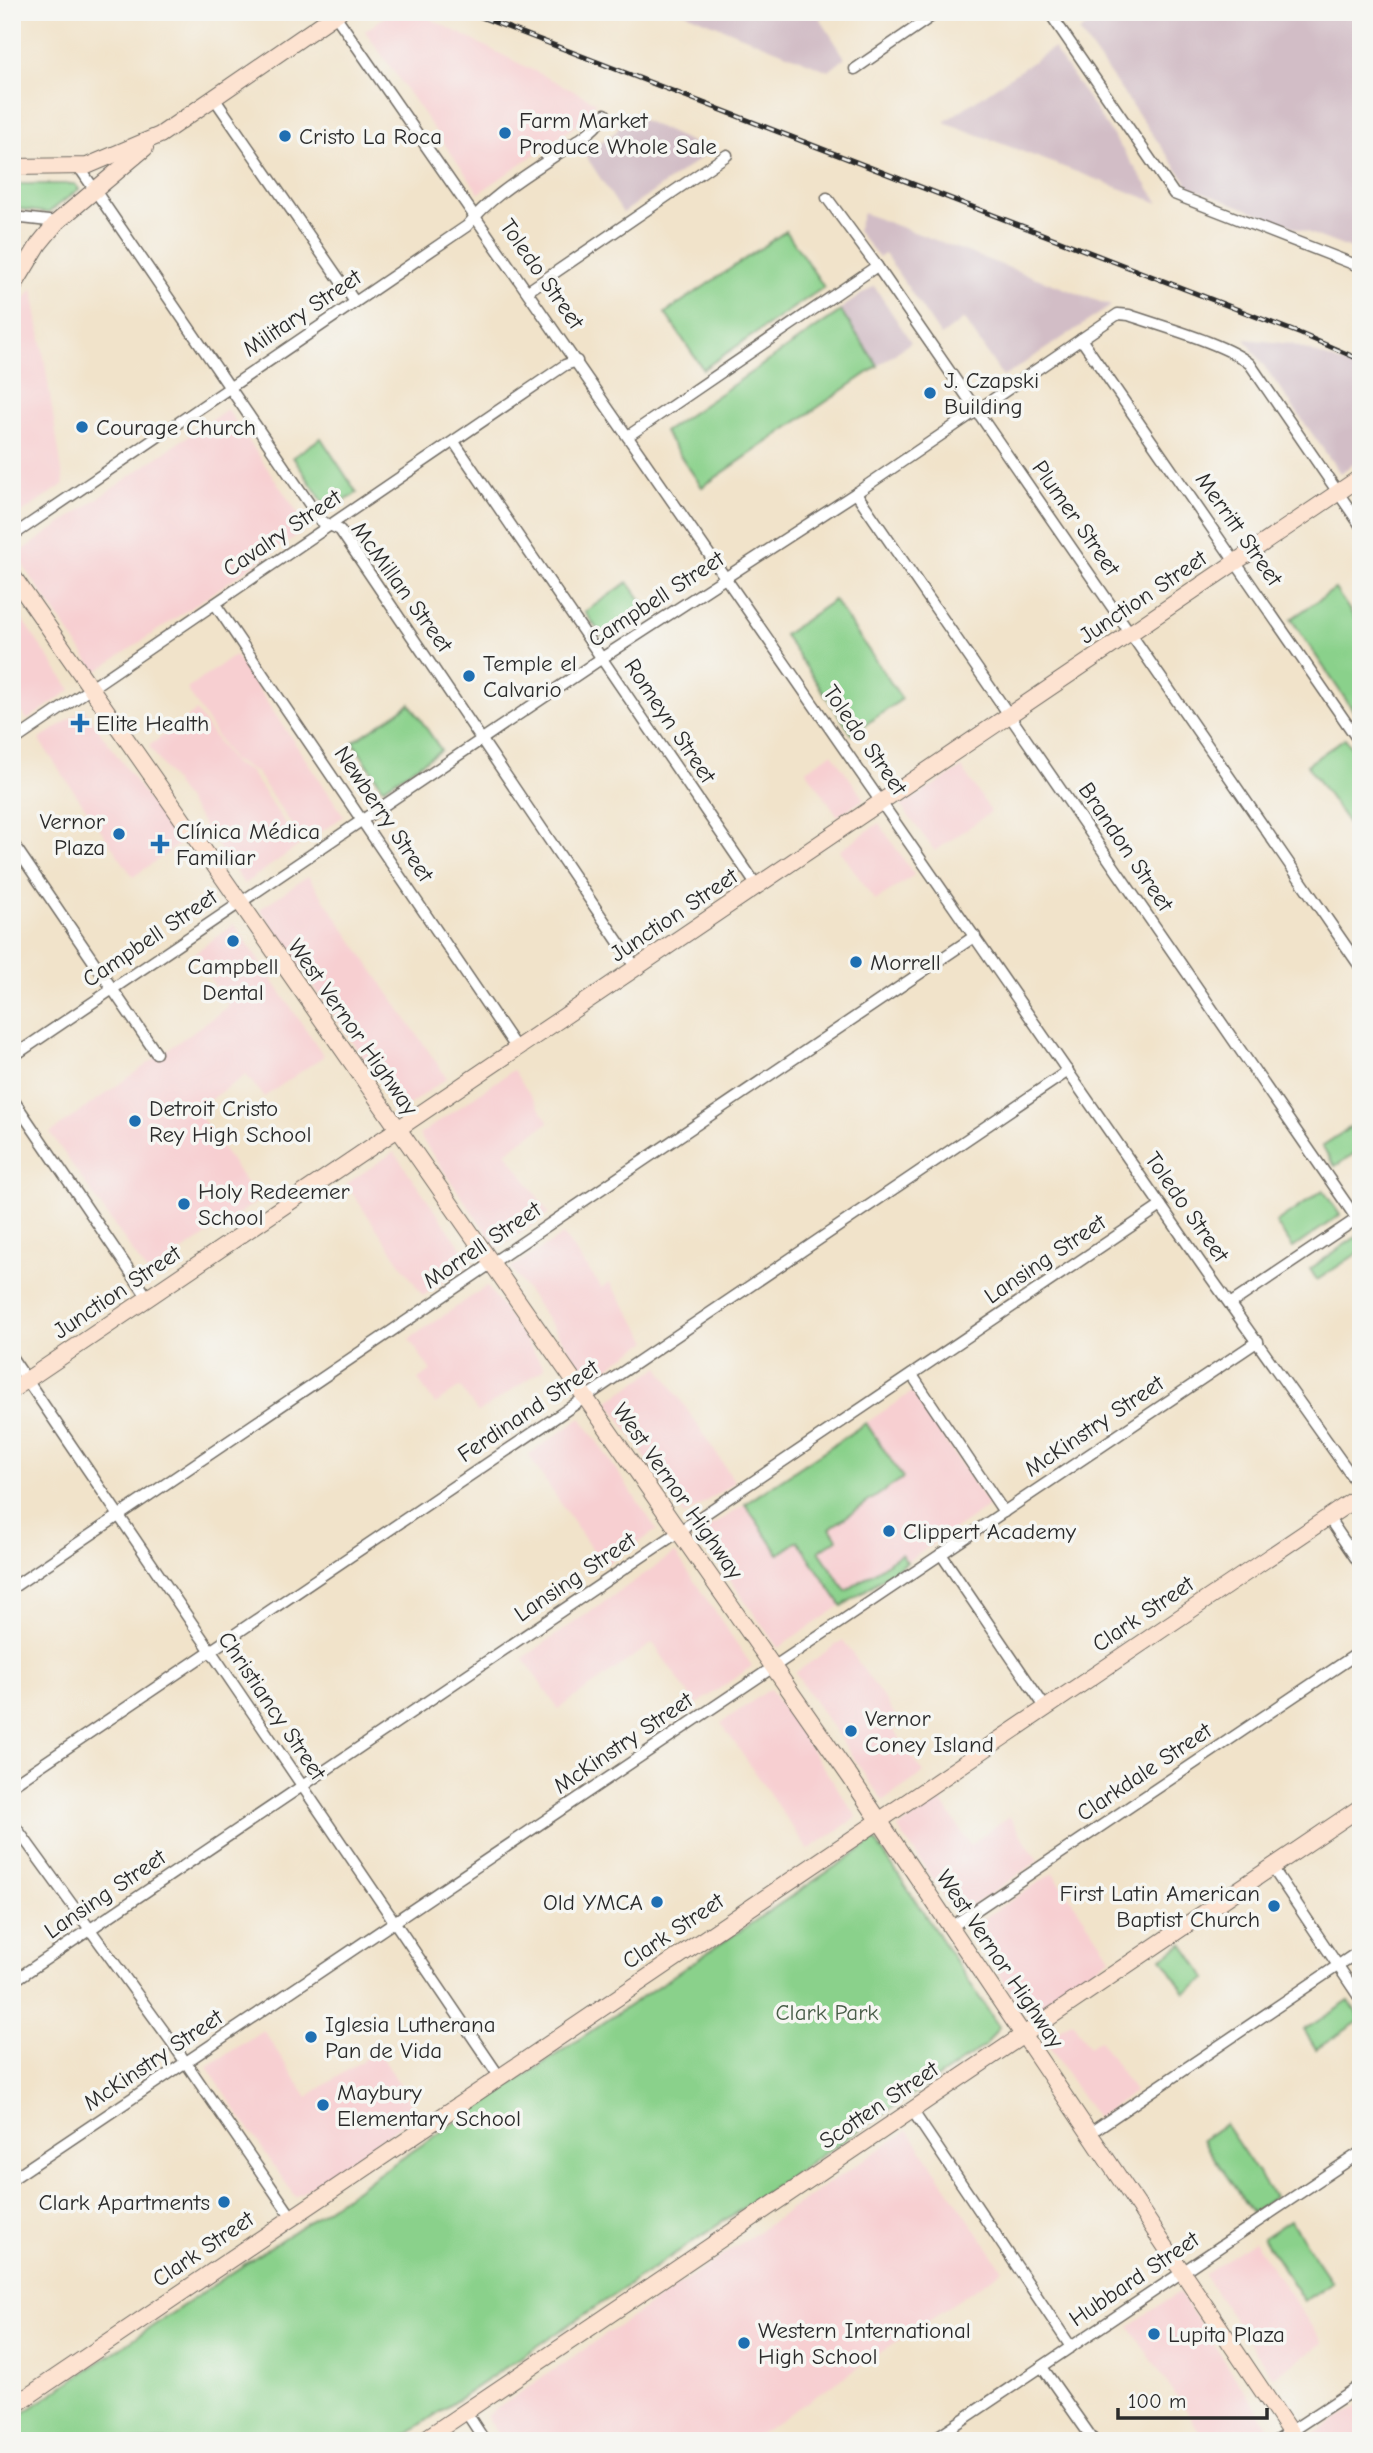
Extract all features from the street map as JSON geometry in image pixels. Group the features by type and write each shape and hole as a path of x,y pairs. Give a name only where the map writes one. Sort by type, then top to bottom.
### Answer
{"street":[{"path":"855,69 938,12"},
{"path":"1049,12 1174,194 1361,267"},
{"path":"12,289 39,244 57,222 160,135 337,14"},
{"name":"Toledo Street","path":"337,14 1161,1206 1361,1489"},
{"path":"214,98 355,302"},
{"name":"Military Street","path":"12,536 467,226 476,215 510,187 593,130 605,114"},
{"path":"12,167 79,167 94,164 160,135"},
{"path":"528,291 727,155"},
{"name":"McMillan Street","path":"79,167 321,521 340,530 636,968"},
{"name":"Plumer Street","path":"827,198 877,266 1361,968"},
{"path":"12,221 22,218 57,222"},
{"path":"628,436 877,266"},
{"name":"Campbell Street","path":"12,1057 602,658 856,493 1113,317 1129,315 1237,355 1250,364 1337,492"},
{"name":"Merritt Street","path":"1081,340 1361,744"},
{"name":"Cavalry Street","path":"12,742 565,365 577,361"},
{"name":"Romeyn Street","path":"454,442 757,886"},
{"name":"Junction Street","path":"12,1390 1361,477"},
{"path":"1337,492 1361,526"},
{"name":"Brandon Street","path":"856,493 1359,1220"},
{"name":"West Vernor Highway","path":"12,575 774,1667 1293,2436"},
{"name":"Newberry Street","path":"215,604 517,1049"},
{"path":"12,842 156,1052"},
{"name":"Morrell Street","path":"12,1588 975,936"},
{"name":"Ferdinand Street","path":"12,1785 1068,1071"},
{"path":"12,1098 148,1298"},
{"name":"Lansing Street","path":"12,1982 1161,1206"},
{"path":"1230,1304 1359,1220"},
{"name":"McKinstry Street","path":"12,2179 1258,1341"},
{"name":"Christiancy Street","path":"12,1358 499,2076"},
{"path":"912,1375 1004,1512"},
{"name":"Clark Street","path":"12,2407 1361,1495"},
{"path":"1328,1517 1361,1566"},
{"path":"941,1554 1045,1707"},
{"name":"Clarkdale Street","path":"951,1927 1361,1651"},
{"name":"Scotten Street","path":"422,2441 1361,1807"},
{"path":"12,1822 186,2063 291,2216"},
{"path":"1272,1867 1361,2000"},
{"path":"1090,2133 1361,1950"},
{"path":"912,2110 1071,2347"},
{"name":"Hubbard Street","path":"931,2441 1361,2152"},
{"path":"1042,2367 1094,2441"},
{"path":"1276,2441 1293,2436 1361,2385"},
{"path":"466,2412 485,2441"}],"shaded area":[{"path":"391,12 417,12 596,102 587,118 479,193 365,31"},
{"path":"683,12 816,12 845,58 829,71"},
{"path":"1108,12 1361,12 1361,253 1190,187 1079,31"},
{"path":"1053,48 1159,203 944,122"},
{"path":"625,112 711,151 623,213 584,153 616,132"},
{"path":"863,213 1111,306 1003,377 964,319 941,336 885,254 879,257 857,231"},
{"path":"874,286 911,342 878,366 839,310"},
{"path":"33,288 64,484 12,520 12,314"},
{"path":"1245,339 1291,344 1361,370 1361,459 1340,473"},
{"path":"227,409 308,528 96,672 16,555"},
{"path":"12,605 71,690 27,720 12,698"},
{"path":"235,655 344,816 304,843 256,772 232,760 187,689"},
{"path":"84,709 180,844 133,877 39,740"},
{"path":"196,711 233,763 250,772 300,845 244,884 149,746"},
{"path":"832,753 864,799 838,816 806,770"},
{"path":"962,768 991,812 935,851 901,806"},
{"path":"879,823 914,875 875,901 840,850"},
{"path":"308,876 447,1078 400,1111 260,909"},
{"name":"Detroit Cristo Rey High School","path":"234,924 324,1056 264,1097 246,1075 196,1109 258,1201 148,1274 50,1133 229,1006 193,954"},
{"path":"513,1070 549,1122 506,1152 549,1213 498,1249 419,1135"},
{"path":"394,1152 472,1263 423,1296 346,1184"},
{"path":"563,1235 602,1288 610,1283 648,1341 590,1379 511,1268"},
{"path":"487,1286 545,1368 478,1413 460,1387 435,1404 418,1380 431,1371 409,1339"},
{"path":"659,1367 735,1482 684,1516 608,1401"},
{"path":"912,1392 989,1506 778,1648 699,1535"},
{"path":"581,1418 657,1530 603,1566 528,1455"},
{"path":"675,1553 752,1666 696,1705 653,1643 558,1709 523,1658"},
{"path":"843,1640 901,1724 893,1729 924,1773 883,1801 795,1673"},
{"path":"770,1689 857,1817 808,1850 721,1723"},
{"path":"941,1800 970,1845 1009,1816 1038,1861 958,1916 898,1828"},
{"path":"1053,1873 1111,1957 1026,2016 970,1927"},
{"path":"1072,2021 1089,2047 1100,2040 1134,2092 1096,2118 1045,2040"},
{"name":"Maybury Elementary School","path":"263,2030 307,2097 378,2050 418,2114 295,2197 207,2067"},
{"name":"Western International High School","path":"908,2130 1003,2270 749,2441 503,2441 486,2416"},
{"path":"1254,2241 1323,2343 1273,2377 1204,2275"},
{"path":"1179,2292 1270,2429 1253,2441 1206,2441 1129,2326"},
{"path":"1361,2404 1361,2441 1317,2441 1313,2435"}],"green space":[{"path":"12,184 75,184 79,189 48,213 12,208"},
{"path":"786,231 824,287 703,369 665,313"},
{"path":"841,311 878,366 702,487 664,432"},
{"path":"321,438 357,493 329,511 293,457"},
{"path":"628,582 648,610 605,640 585,612"},
{"path":"1335,589 1361,627 1361,722 1291,619"},
{"path":"834,600 902,699 852,734 784,635"},
{"path":"410,704 441,750 383,788 353,742"},
{"path":"1345,738 1361,761 1361,823 1352,829 1307,765"},
{"path":"1354,1125 1361,1136 1361,1149 1335,1166 1322,1146"},
{"path":"1323,1190 1340,1215 1293,1248 1276,1223"},
{"path":"1356,1237 1361,1244 1361,1251 1317,1280 1310,1269"},
{"path":"866,1423 903,1478 830,1528 837,1539 819,1551 846,1591 901,1554 907,1562 842,1606 798,1541 779,1554 745,1504"},
{"name":"Clark Park","path":"875,1840 999,2027 986,2045 396,2441 12,2441 12,2421 19,2416"},
{"path":"1183,1944 1207,1979 1185,1993 1162,1958"},
{"path":"1349,2001 1361,2020 1316,2049 1304,2030"},
{"path":"1225,2124 1274,2197 1252,2213 1202,2140"},
{"path":"1290,2220 1332,2282 1304,2301 1263,2238"}],"railway":[{"path":"468,12 1301,334 1361,360"}],"place":[{"name":"Farm Market Produce Whole Sale","path":"505,133"},
{"name":"Cristo La Roca","path":"285,136"},
{"name":"J. Czapski Building","path":"930,393"},
{"name":"Courage Church","path":"82,427"},
{"name":"Temple el Calvario","path":"469,676"},
{"name":"Elite Health","path":"80,723"},
{"name":"Vernor Plaza","path":"119,834"},
{"name":"Clínica Médica Familiar","path":"160,844"},
{"name":"Campbell Dental","path":"233,941"},
{"name":"Morrell","path":"856,962"},
{"name":"Detroit Cristo Rey High School","path":"135,1121"},
{"name":"Holy Redeemer School","path":"184,1204"},
{"name":"Clippert Academy","path":"889,1531"},
{"name":"Vernor Coney Island","path":"851,1731"},
{"name":"Old YMCA","path":"657,1902"},
{"name":"First Latin American Baptist Church","path":"1274,1906"},
{"name":"Iglesia Lutherana Pan de Vida","path":"311,2037"},
{"name":"Maybury Elementary School","path":"323,2105"},
{"name":"Clark Apartments","path":"224,2202"},
{"name":"Lupita Plaza","path":"1154,2334"},
{"name":"Western International High School","path":"744,2343"}]}
